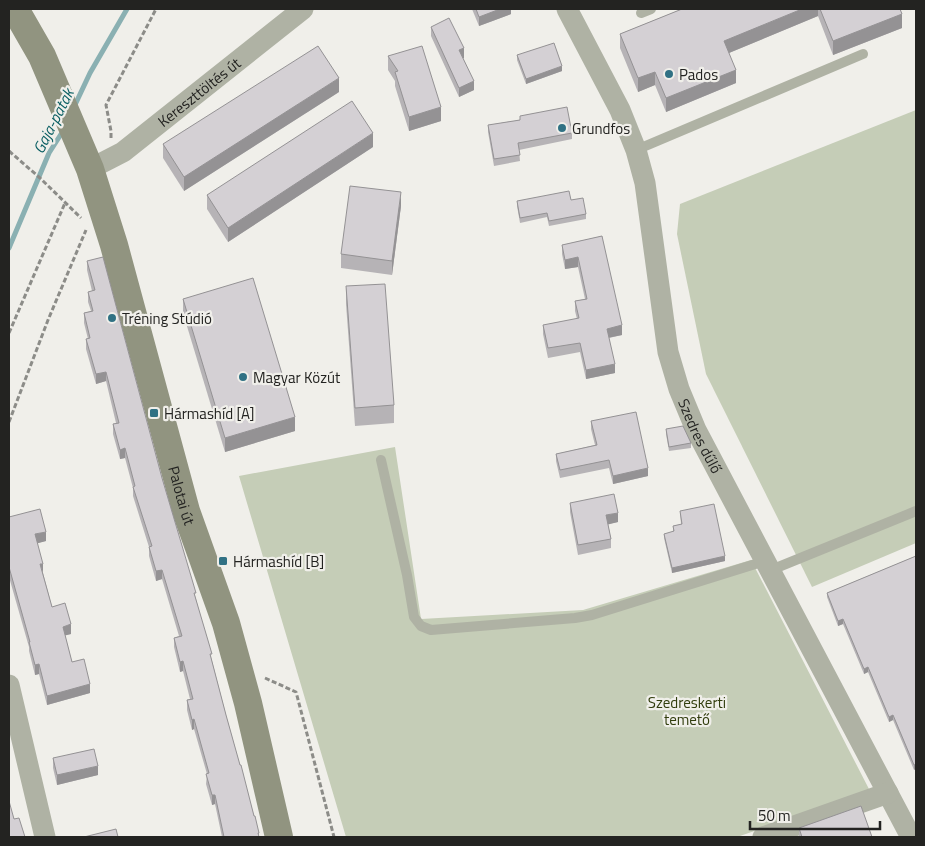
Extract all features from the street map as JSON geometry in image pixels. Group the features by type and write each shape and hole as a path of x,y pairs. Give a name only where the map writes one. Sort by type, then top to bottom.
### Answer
{"main road":[{"name":"Palotai út","path":"15,9 42,56 94,160 114,245 186,511 228,631 248,702 279,837"}],"street":[{"name":"Kereszttöltés út","path":"94,160 123,152 303,9"},
{"name":"Szedres dűlő","path":"567,9 620,110 636,150 645,183 668,352 679,389 696,430 911,837"},
{"path":"9,685 45,837"},
{"path":"763,837 888,793"}],"lane":[{"path":"636,150 863,54"},
{"path":"381,460 407,575 414,617 421,626 431,630 592,615 768,566 916,511"}],"path":[{"path":"94,160 111,131 106,105 156,9"},
{"path":"9,151 65,203 9,333"},
{"path":"9,422 48,320 88,225"},
{"path":"259,676 296,692 334,837"}],"green space":[{"path":"916,110 916,543 812,587 706,374 677,234 680,204"},
{"name":"Szedreskerti temető","path":"395,447 421,619 583,610 751,560 870,791 737,837 346,837 239,476"}],"building":[{"path":"476,9 500,9 479,17"},
{"path":"682,9 802,9 724,41 736,70 666,98 655,72 638,78 620,34"},
{"path":"820,9 900,9 902,14 833,41"},
{"path":"449,18 464,48 459,50 474,81 459,88 431,27"},
{"path":"554,43 562,66 526,79 517,55"},
{"path":"318,46 339,78 184,177 163,144"},
{"path":"422,46 441,107 409,117 395,72 398,71 388,56"},
{"path":"352,101 373,133 228,228 207,195"},
{"path":"567,107 572,133 518,143 520,155 494,159 488,125 520,120 520,116"},
{"path":"350,186 401,192 392,261 341,254"},
{"path":"569,191 571,200 583,198 586,214 549,221 547,213 520,218 517,201"},
{"path":"602,236 622,325 607,329 615,364 586,370 580,343 548,348 543,325 579,318 575,301 587,299 578,257 565,260 562,245"},
{"path":"103,257 162,478 196,593 194,593 212,654 210,654 255,816 259,837 224,837 215,795 212,795 206,774 209,773 187,700 193,699 183,661 180,662 174,638 182,636 162,570 156,571 149,547 152,546 133,487 135,486 125,448 120,450 113,424 119,423 106,372 96,374 86,339 90,338 84,313 93,311 88,292 95,290 87,261"},
{"path":"253,278 295,417 225,438 183,299"},
{"path":"385,284 394,405 355,408 346,286"},
{"path":"636,412 648,468 613,476 609,460 560,470 556,454 597,445 591,421"},
{"path":"683,426 691,443 669,447 666,429"},
{"path":"614,494 618,513 606,515 611,539 578,545 570,503"},
{"path":"714,504 725,556 672,568 664,534 674,531 673,526 682,524 680,511"},
{"path":"40,509 46,532 35,534 43,564 40,564 52,607 65,603 71,624 63,627 72,662 84,659 90,684 47,696 39,664 35,665 9,567 9,517"},
{"path":"916,556 916,764 914,765 893,715 889,717 868,667 864,669 843,619 838,621 827,593"},
{"path":"94,749 98,766 57,775 53,758"},
{"path":"9,801 14,819 19,818 25,837 9,837"},
{"path":"861,806 872,837 802,837 799,828"},
{"path":"116,829 118,837 84,837"}],"waterway":[{"name":"Gaja-patak","path":"74,107 90,73 127,9"},
{"name":"Gaja-patak","path":"9,248 49,153 63,131"}],"place":[{"name":"Pados","path":"669,74"},
{"name":"Grundfos","path":"562,128"},
{"name":"Tréning Stúdió","path":"112,318"},
{"name":"Magyar Közút","path":"243,377"},
{"name":"Hármashíd [A]","path":"154,413"},
{"name":"Hármashíd [B]","path":"223,561"}]}
